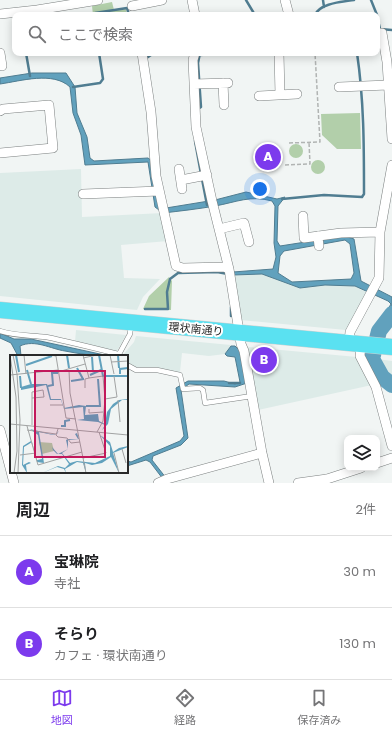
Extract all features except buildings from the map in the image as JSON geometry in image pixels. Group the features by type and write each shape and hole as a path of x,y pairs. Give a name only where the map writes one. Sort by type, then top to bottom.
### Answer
{"highway":[{"name":"環状南通り","path":"0,310 370,345"}],"street":[{"path":"19,12 98,0"},
{"path":"132,7 162,0"},
{"path":"192,0 194,12"},
{"path":"285,0 287,12"},
{"path":"0,14 12,13"},
{"path":"380,33 382,33 387,62 392,139"},
{"path":"0,53 2,66"},
{"path":"194,56 193,60 198,84 196,126 203,176 213,203 230,272 239,333 269,483"},
{"path":"278,56 280,95"},
{"path":"143,57 156,191 164,210 176,266 183,268 224,267 230,272"},
{"path":"198,84 226,83 224,104"},
{"path":"339,87 388,85"},
{"path":"260,96 297,94"},
{"path":"0,111 3,109 49,105 52,148 0,153"},
{"path":"392,164 380,232 379,278 350,332 370,345 360,356 376,387 392,446"},
{"path":"179,169 181,184 203,176"},
{"path":"83,194 156,191"},
{"path":"303,216 304,238 318,236 340,229 380,232"},
{"path":"219,229 244,223 249,242"},
{"path":"318,236 318,246"},
{"path":"0,430 2,460 14,483"},
{"path":"162,481 262,453"},
{"path":"380,462 392,458"},
{"path":"298,483 327,479 352,471"}],"lane":[{"path":"0,331 12,335 44,337 71,342 118,355 130,334 131,323"},
{"path":"128,366 136,370 157,370 180,375 180,383 183,389 200,388 204,390 205,403 252,396"}],"path":[{"path":"289,143 320,142 315,56"},
{"path":"285,165 310,164 309,142"}],"shaded area":[{"path":"81,169 82,217 163,213 168,241 121,245 124,278 160,279 143,297 137,310 0,296 0,173"},
{"path":"262,274 300,288 325,285 355,286 368,293 346,330 240,320 233,275"},
{"path":"76,330 126,335 117,351 113,352 75,342"},
{"path":"136,336 231,345 231,348 225,354 209,356 182,353 180,372 137,368 128,363 128,355 123,355 134,342"},
{"path":"249,347 357,357 372,385 258,410 246,349"},
{"path":"377,359 392,361 392,380 388,378"}],"green space":[{"path":"112,2 114,10 126,9 126,12 93,12 92,6"},
{"path":"360,113 361,149 337,149 322,135 321,114"},
{"path":"293,144 299,144 303,148 303,154 299,158 293,158 289,154 289,148"},
{"path":"315,160 321,160 325,164 325,170 321,174 315,174 311,170 311,164"},
{"path":"169,277 172,281 171,310 143,309 149,296"}],"water":[{"path":"32,73 66,73 75,87 77,113 87,137 90,158 94,161 148,158 152,161 166,208 215,200 246,192 277,199 285,197 278,206 277,241 280,246 344,236 354,239 361,281 392,297 392,319 383,333 374,332 391,304 388,301 355,286 325,285 300,288 262,274 233,275 233,272 273,269 276,257 274,243 275,206 272,201 264,199 250,199 209,207 163,213 155,207 148,162 85,165 81,135 73,113 70,87 55,79 36,78 0,84 0,78","holes":["345,240 350,244 354,273 351,279 292,282 278,273 280,256 284,251"]},
{"path":"0,333 14,339 31,339 104,355 76,353 43,345 26,344 20,346 21,355 17,355 11,343 0,338"},
{"path":"231,346 235,346 241,352 247,383 235,387 189,384 181,390 188,438 181,445 153,456 152,460 170,483 166,483 150,462 146,460 128,466 128,461 131,462 180,441 184,436 176,388 188,381 224,381 235,384 240,382 235,357 227,356 225,354"},
{"path":"366,359 377,359 387,378 392,380 392,388 383,384 372,373"}],"waterway":[{"path":"246,0 253,12"},
{"path":"323,0 324,7"},
{"path":"317,12 326,6 338,2 354,0"},
{"path":"371,0 376,12"},
{"path":"101,12 127,8 128,12"},
{"path":"380,29 392,30"},
{"path":"27,56 30,76"},
{"path":"73,87 100,83 103,79 99,56"},
{"path":"145,59 150,56"},
{"path":"198,109 201,107 198,63 199,56"},
{"path":"282,199 324,195 362,197 364,194 364,141 357,56"},
{"path":"195,141 201,174"},
{"path":"202,179 207,205"},
{"path":"145,309 168,309 167,292 170,279 178,273 217,272 228,274"},
{"path":"231,307 231,316"},
{"path":"392,314 379,331 372,359 382,377 392,385"},
{"path":"229,383 240,383"}],"place":[{"name":"宝琳院","path":"268,157"},
{"name":"そらり","path":"264,360"}]}
